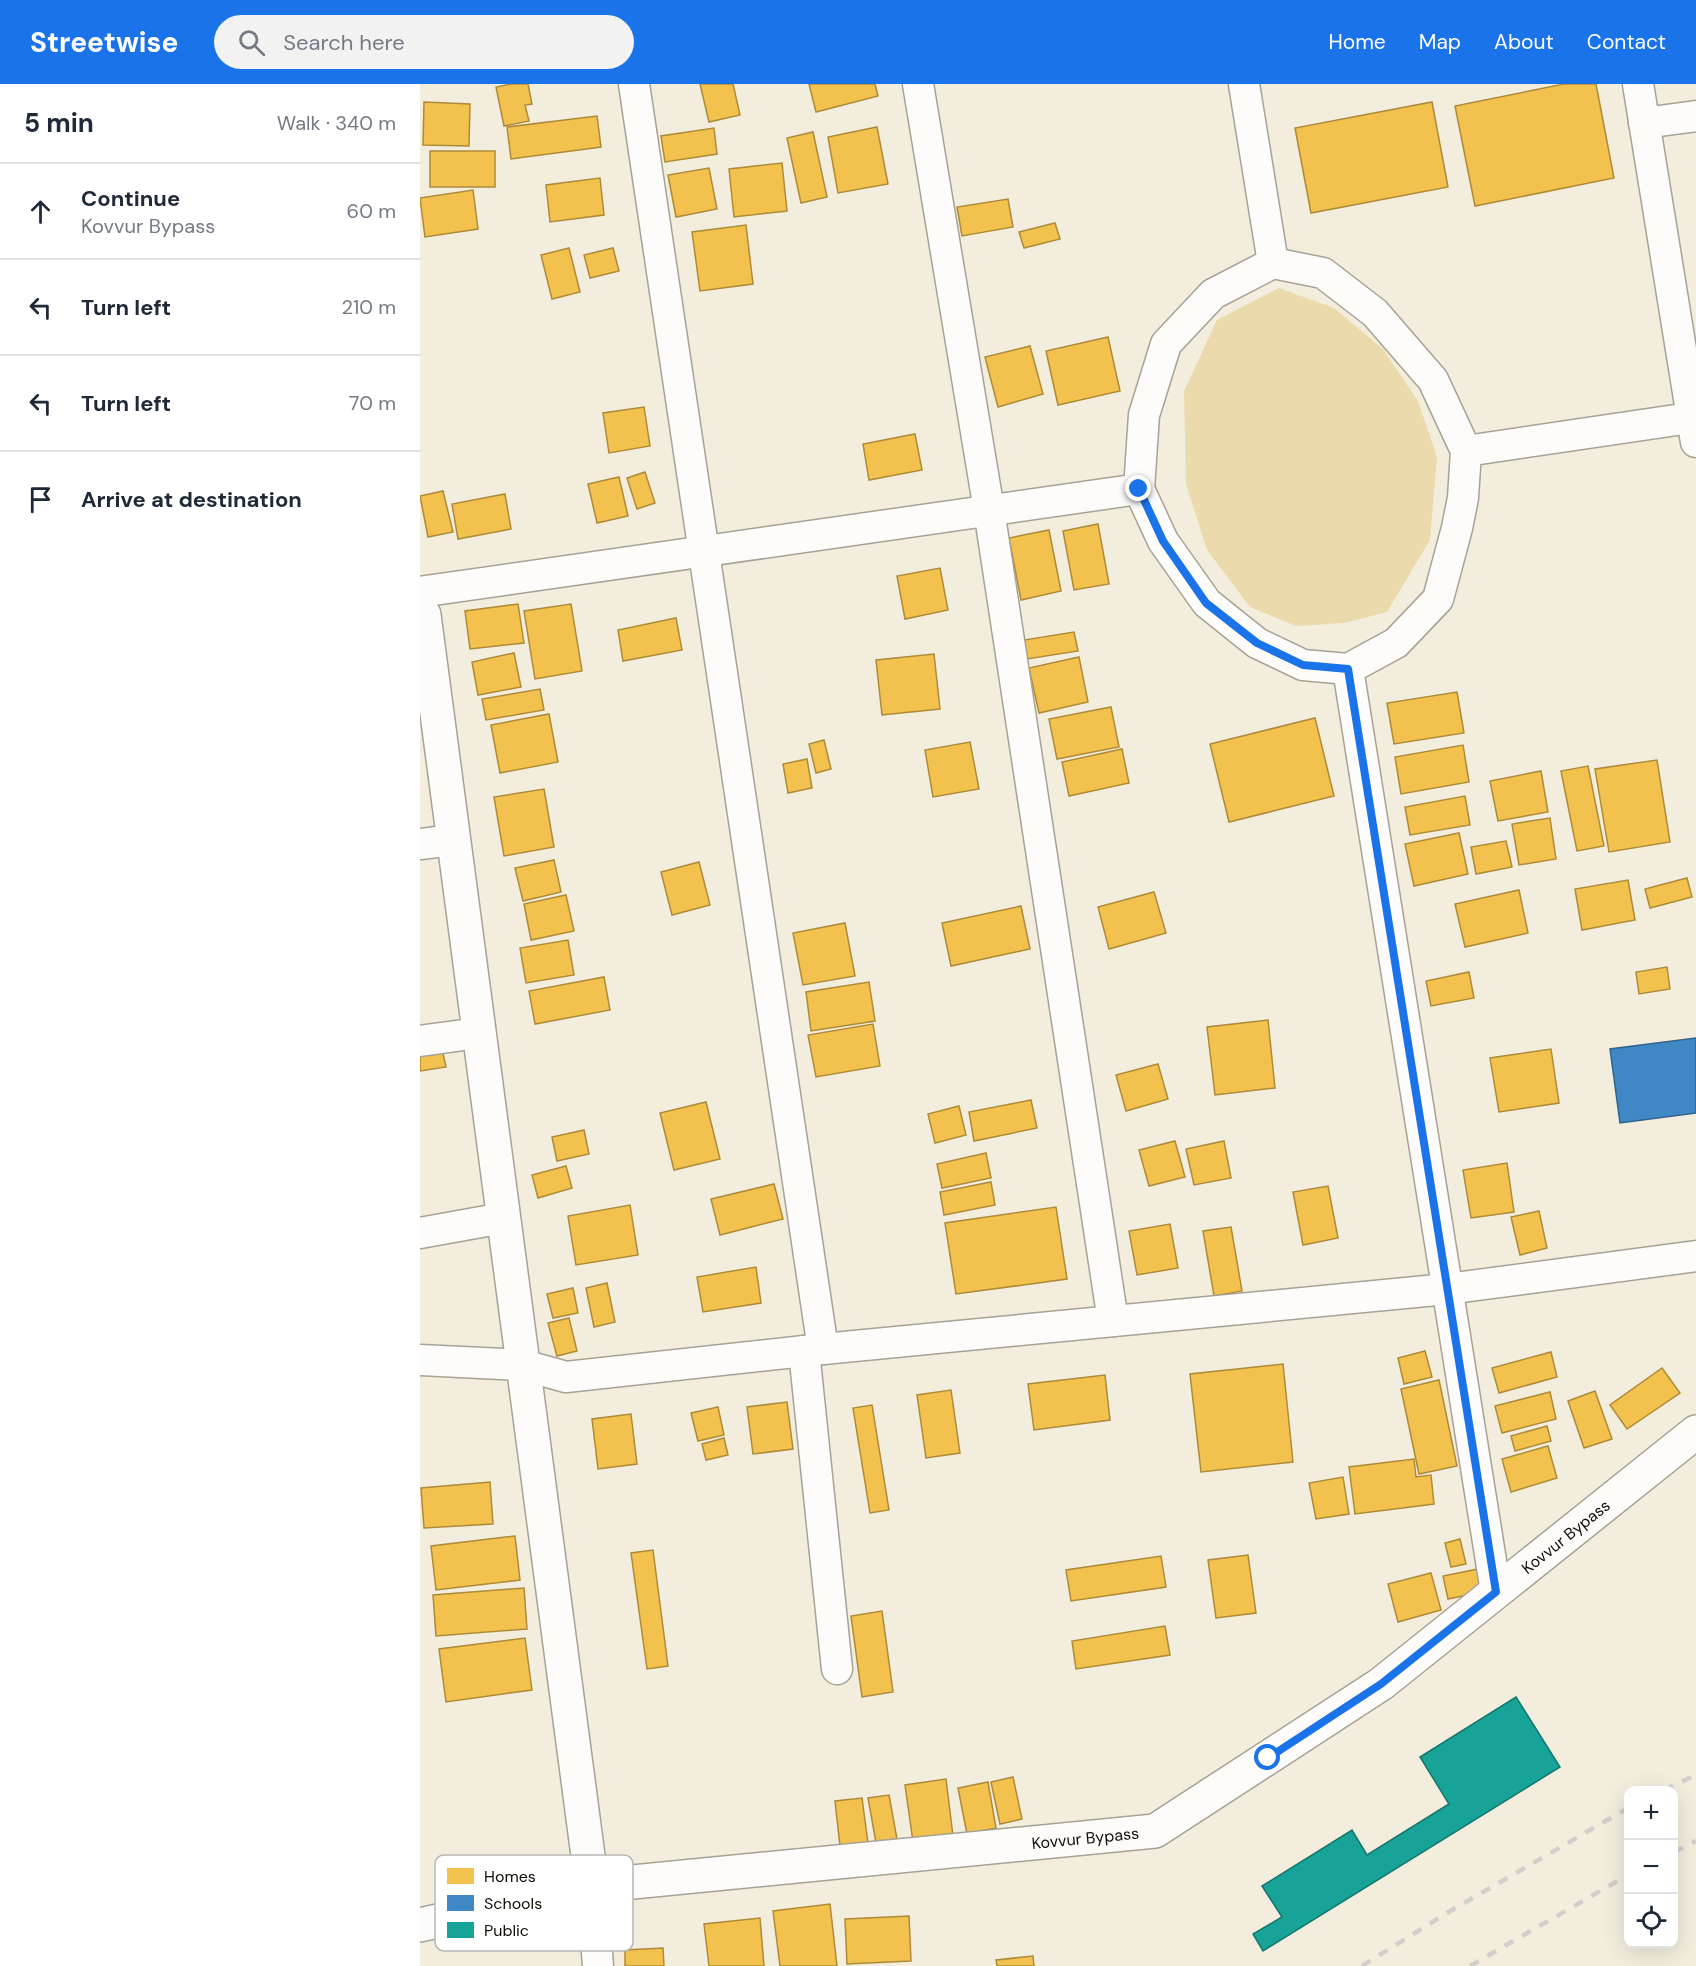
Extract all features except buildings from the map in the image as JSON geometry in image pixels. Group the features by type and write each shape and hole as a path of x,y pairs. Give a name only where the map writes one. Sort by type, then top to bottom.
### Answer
{"street":[{"path":"634,84 703,552 813,1350 837,1670"},
{"path":"918,84 989,510 1113,1321"},
{"path":"1244,84 1273,263"},
{"path":"1466,451 1695,426 1638,84"},
{"path":"1644,123 1696,116"},
{"path":"1273,263 1323,273 1375,313 1433,380 1466,451 1461,508 1438,599 1396,643 1348,669 1303,665 1257,643 1206,603 1163,541 1139,489 1144,415 1166,344 1213,294 1273,263"},
{"path":"420,592 1139,489"},
{"path":"422,625 453,840 588,1855"},
{"path":"1348,669 1496,1592"},
{"path":"420,844 453,840"},
{"path":"420,1041 478,1033"},
{"path":"420,1233 503,1218"},
{"path":"420,1360 523,1365 566,1377 813,1350 1448,1289 1696,1256"},
{"name":"Kovvur Bypass","path":"633,1882 1155,1831 1381,1684 1696,1432"},
{"name":"Kovvur Bypass","path":"420,1925 435,1922"},
{"path":"597,1951 598,1966"}],"shaded area":[{"path":"1279,288 1334,308 1383,349 1418,401 1437,457 1430,540 1387,612 1344,623 1296,626 1250,607 1207,550 1186,484 1184,391 1217,320"}],"railway":[{"path":"1673,1786 1696,1775"},
{"path":"1362,1966 1447,1913 1624,1810"},
{"path":"1678,1850 1696,1841"},
{"path":"1470,1966 1624,1877"}],"route":[{"path":"1139,489 1163,541 1206,603 1257,643 1303,665 1348,669 1496,1592 1381,1684 1268,1758"}]}
